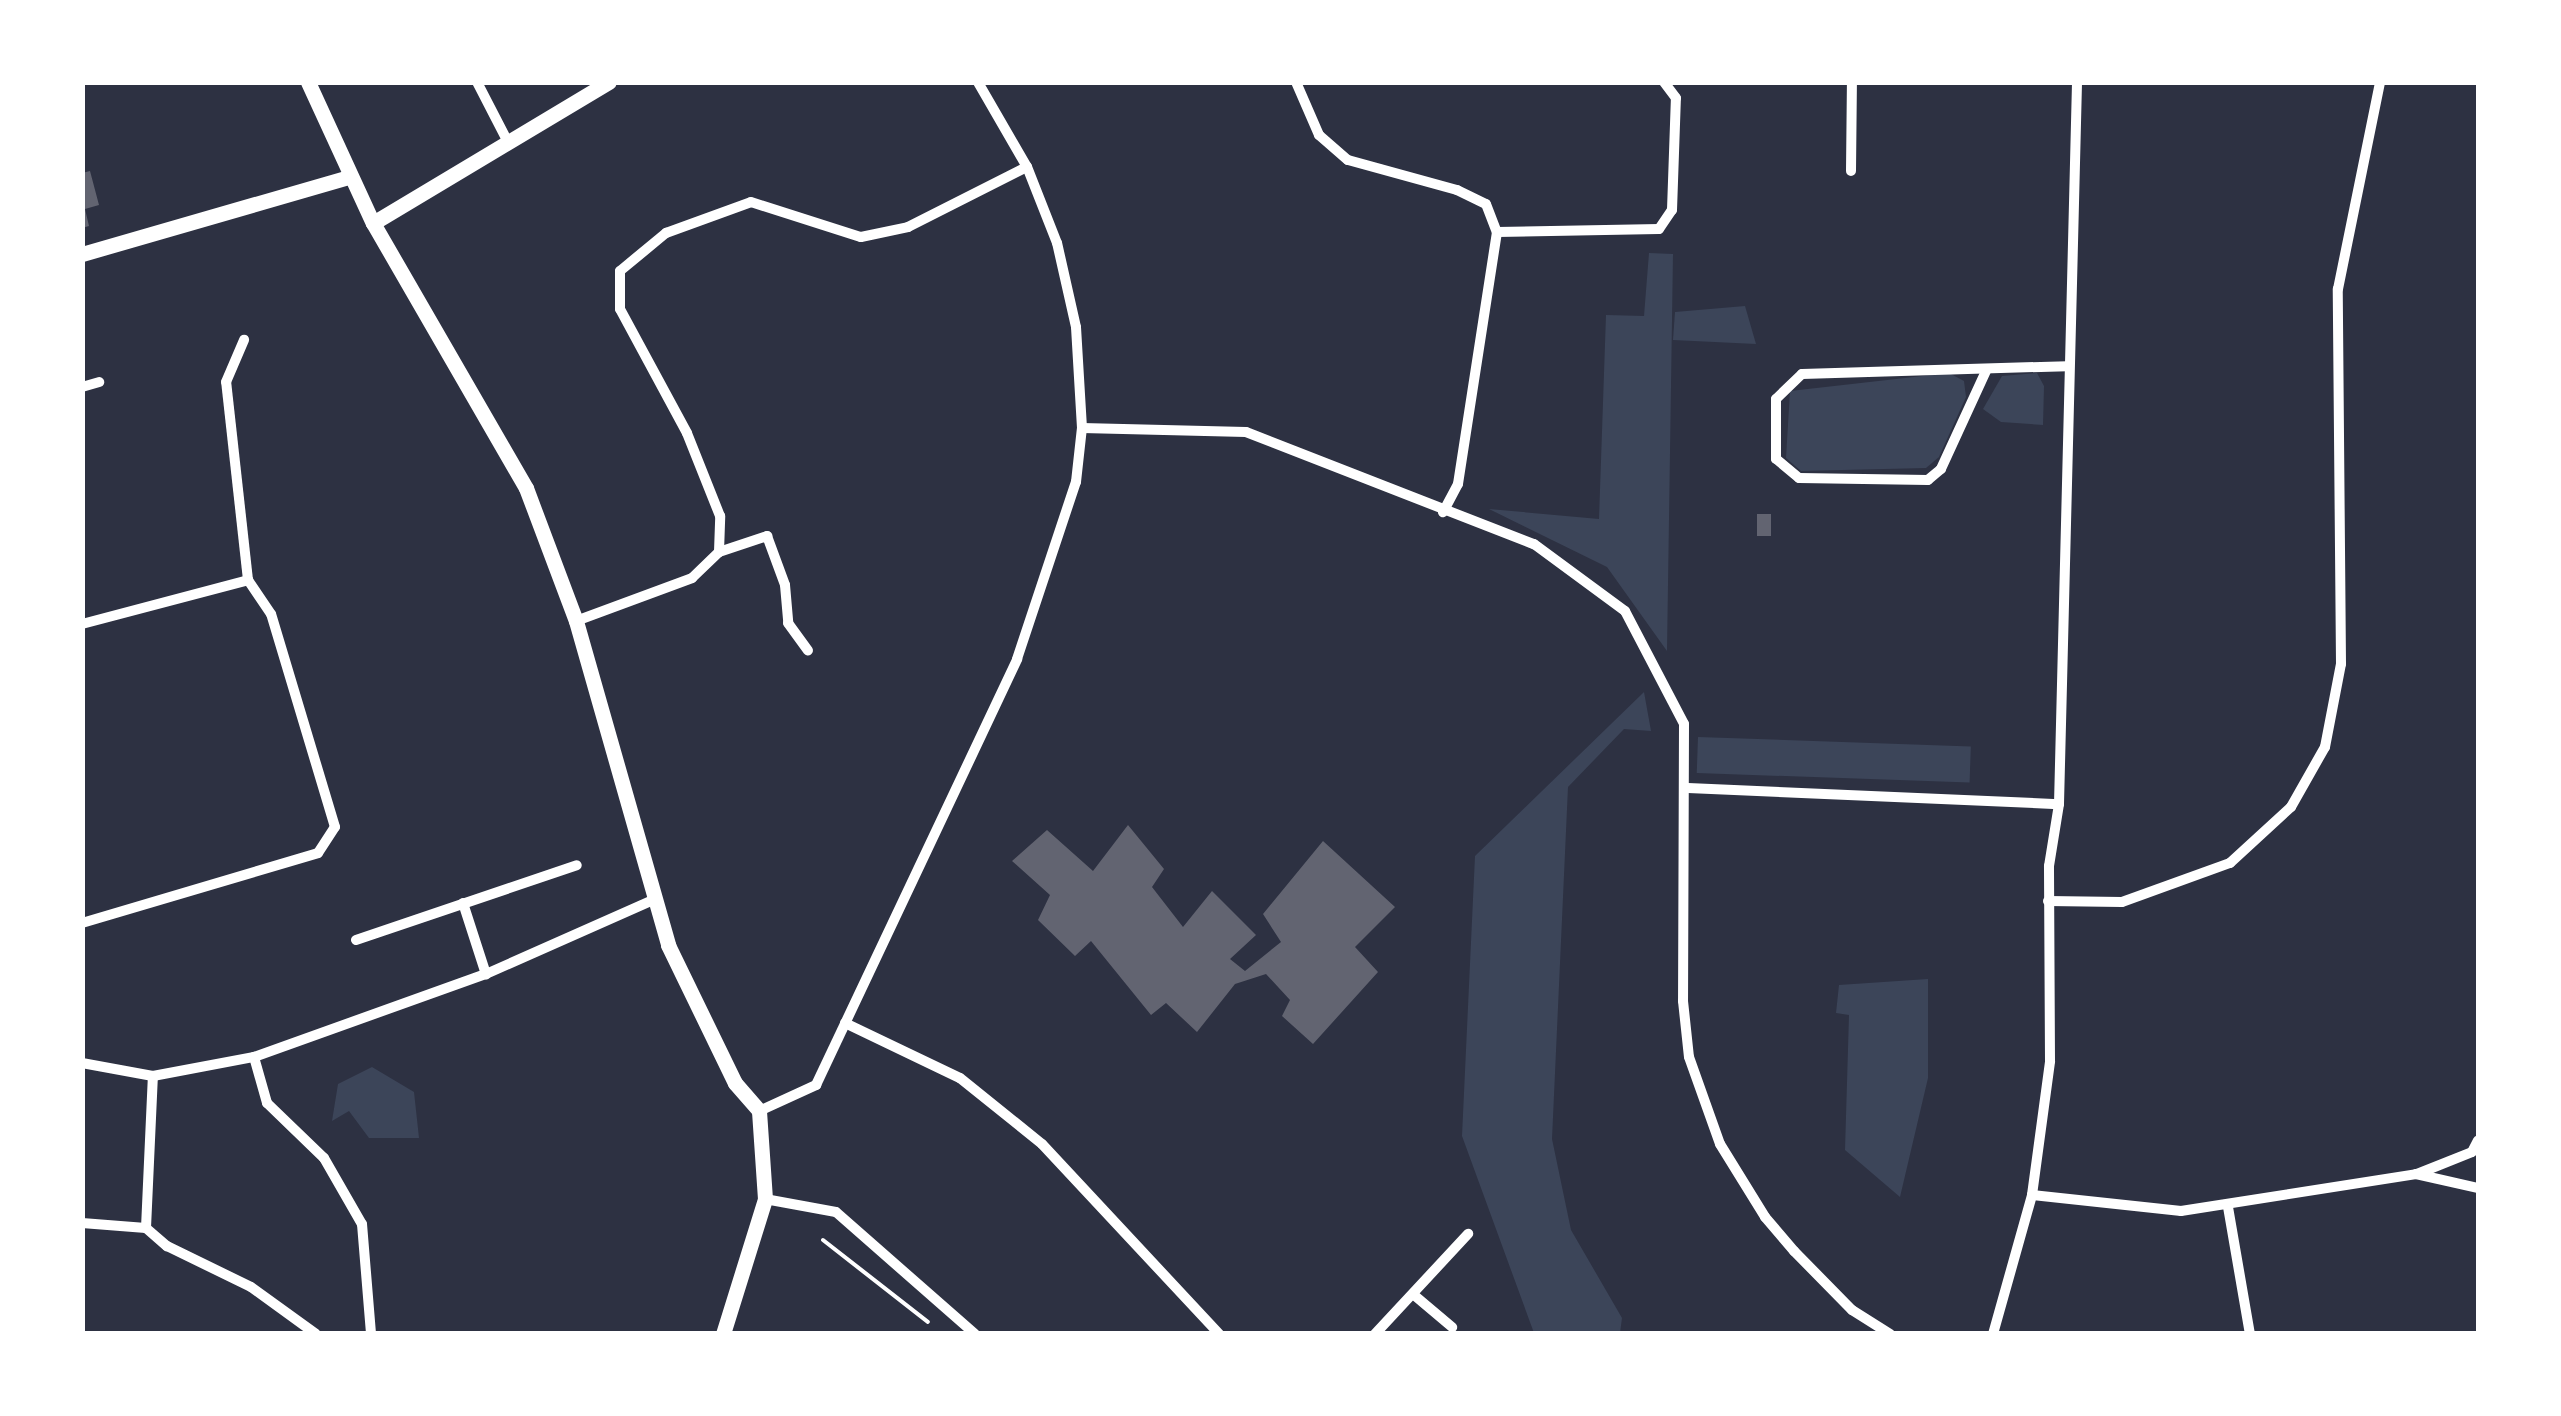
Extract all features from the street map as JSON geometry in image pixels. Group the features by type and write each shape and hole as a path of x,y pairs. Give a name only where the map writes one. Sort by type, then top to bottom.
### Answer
{"street":[{"path":"308,82 373,223 526,488 576,621 668,945 735,1083 759,1111 765,1200 723,1334"},
{"path":"476,82 508,142"},
{"path":"373,223 608,82"},
{"path":"759,1111 816,1085 1016,659 1070,509 1082,428 1076,327 1057,243 1026,167 978,82"},
{"path":"1296,82 1319,135 1348,160 1486,204 1497,232 1458,484 1443,512"},
{"path":"1497,232 1659,229 1672,210 1676,98 1664,82"},
{"path":"1850,170 1852,82"},
{"path":"1992,1334 2032,1195 2050,1061 2048,902 2059,804 2076,82"},
{"path":"2048,902 2122,902 2190,883 2230,863 2290,807 2325,747 2341,664 2338,288 2380,82"},
{"path":"720,552 720,516 687,433 620,309 620,271 666,233 751,202 861,237 908,228 1026,167"},
{"path":"82,254 349,176"},
{"path":"82,923 318,853 335,828 271,614 248,580 226,382 244,340"},
{"path":"1986,371 1941,469 1928,480 1799,478 1776,459 1776,399 1802,374 2067,366"},
{"path":"82,388 99,382"},
{"path":"1082,428 1246,432 1443,512 1534,544 1625,611 1684,724 1688,788 1683,1001 1690,1057 1720,1144 1765,1217 1794,1251 1852,1310 1890,1334"},
{"path":"576,621 692,578 720,552 767,536 785,584 788,622 808,651"},
{"path":"82,624 248,580"},
{"path":"1688,788 2059,804"},
{"path":"356,940 577,865"},
{"path":"82,1063 154,1076 254,1057 486,974 653,900"},
{"path":"462,903 486,974"},
{"path":"845,1023 960,1078 1042,1144 1219,1334"},
{"path":"254,1057 267,1103 324,1158 362,1224 371,1334"},
{"path":"146,1228 154,1076"},
{"path":"2032,1195 2141,1210 2228,1207 2416,1174 2472,1152 2478,1140"},
{"path":"2416,1174 2478,1188"},
{"path":"765,1200 836,1212 976,1334"},
{"path":"2228,1207 2250,1334"},
{"path":"82,1223 146,1228 316,1334"},
{"path":"1374,1334 1468,1234"},
{"path":"1414,1295 1452,1327"}],"path":[{"path":"823,1240 928,1322"}],"shaded area":[{"path":"1649,253 1673,254 1667,651 1607,567 1489,509 1599,519 1606,315 1644,316"},
{"path":"1745,306 1756,344 1673,340 1675,312"},
{"path":"1949,373 1964,381 1966,397 1939,457 1926,468 1801,471 1786,458 1790,391"},
{"path":"2037,373 2044,386 2043,425 2001,422 1983,409 2002,376"},
{"path":"1644,692 1651,731 1624,729 1568,787 1552,1139 1571,1230 1622,1318 1620,1333 1534,1333 1462,1136 1475,856"},
{"path":"1698,737 1971,747 1970,783 1697,773"},
{"path":"1928,979 1928,1078 1900,1197 1845,1150 1849,1015 1836,1013 1839,985"},
{"path":"372,1067 414,1092 419,1138 369,1138 349,1111 332,1121 338,1084"}],"building":[{"path":"90,171 99,205 85,209 89,226 82,228 82,173"},
{"path":"1757,514 1771,514 1771,536 1757,536"},
{"path":"1128,825 1164,869 1152,887 1183,927 1212,891 1256,935 1230,959 1245,971 1281,942 1263,914 1323,841 1395,907 1355,947 1378,972 1313,1044 1282,1016 1290,1000 1266,974 1235,984 1197,1032 1166,1003 1151,1015 1091,941 1075,956 1038,920 1050,895 1012,861 1047,830 1093,871"}]}
